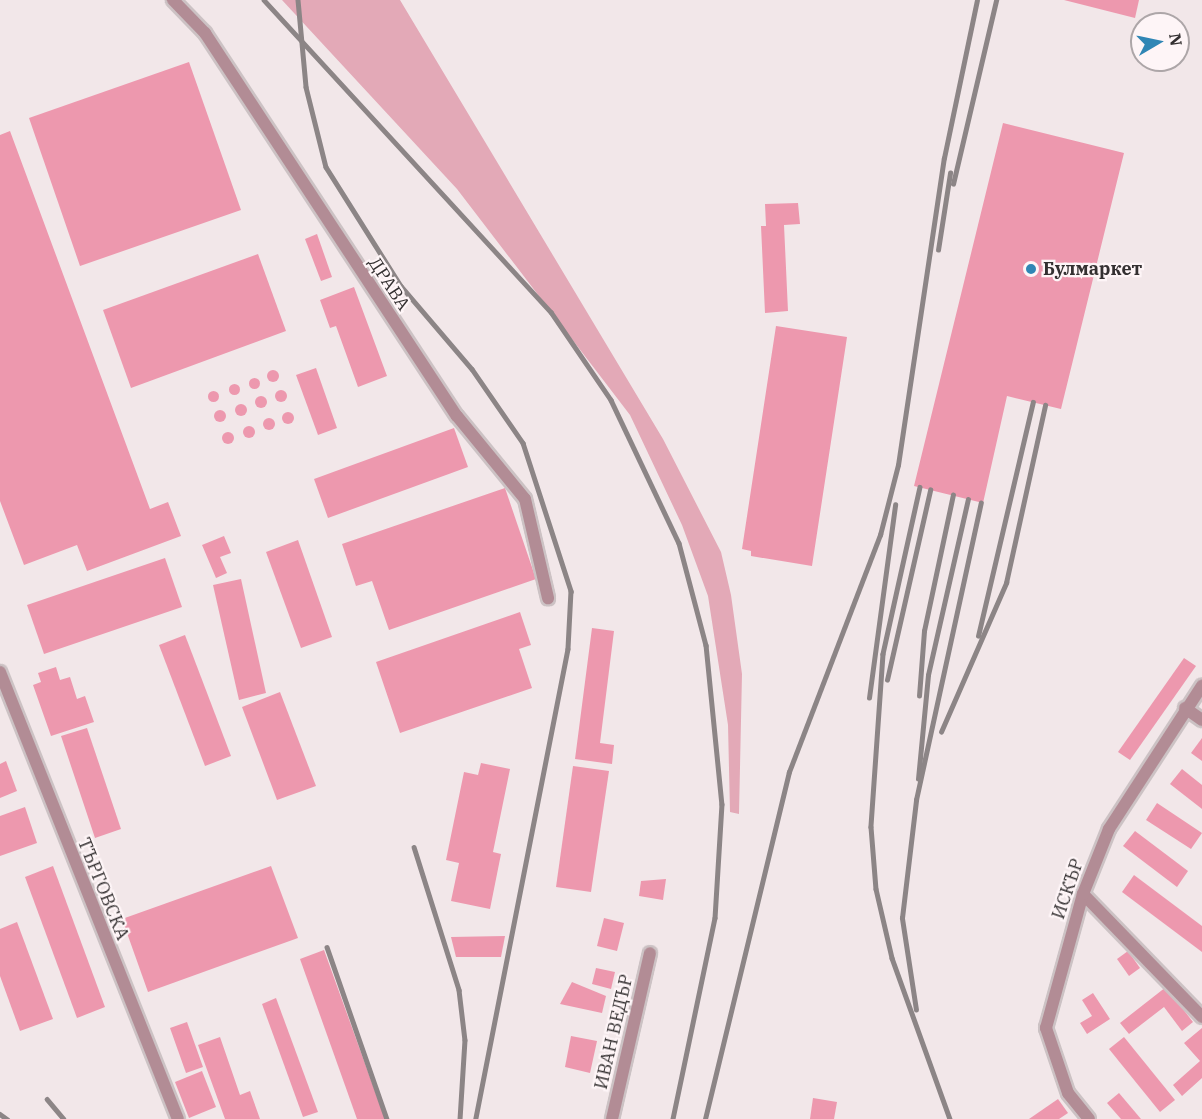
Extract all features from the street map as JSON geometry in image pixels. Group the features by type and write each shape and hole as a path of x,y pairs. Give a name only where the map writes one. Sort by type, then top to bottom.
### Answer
{"street":[{"name":"ДРАВА","path":"173,0 205,33 457,416 525,499 548,598"},
{"name":"ТЪРГОВСКА","path":"0,672 178,1119"},
{"name":"ИСКЪР","path":"1089,1119 1068,1093 1046,1028 1083,894 1109,829 1185,708 1202,686"},
{"path":"1185,708 1202,720"},
{"path":"1083,894 1202,1017"},
{"name":"ИВАН ВЕДЪР","path":"612,1119 650,953"}],"shaded area":[{"path":"282,0 400,0 663,439 721,552 731,595 742,674 739,814 730,812 728,725 708,596 682,525 630,415 457,189"}],"building":[{"path":"1064,0 1139,0 1136,12 1130,12 1130,17"},
{"path":"189,62 241,210 80,266 29,118"},
{"name":"Булмаркет","path":"1003,123 1124,153 1061,409 1007,396 983,503 914,486"},
{"path":"10,131 150,509 168,502 181,536 87,571 77,545 24,565 0,501 0,135"},
{"path":"798,203 800,224 784,225 788,311 765,313 761,226 766,226 765,204"},
{"path":"317,234 332,277 321,281 305,239"},
{"path":"258,254 286,331 131,388 103,310"},
{"path":"354,287 387,376 358,387 336,326 330,328 320,300"},
{"path":"776,326 847,337 812,566 751,556 751,551 742,549"},
{"path":"316,368 337,428 318,435 296,375"},
{"path":"275,370 278,371 278,381 271,382 268,381 267,374 268,371"},
{"path":"254,377 260,383 254,389 248,383"},
{"path":"234,383 240,389 234,395 228,389"},
{"path":"213,390 219,396 213,402 207,396"},
{"path":"283,390 286,391 286,401 279,402 276,401 275,394 276,391"},
{"path":"263,396 266,397 266,407 259,408 256,407 255,400 256,397"},
{"path":"243,404 246,405 246,415 239,416 236,415 235,408 236,405"},
{"path":"222,410 225,411 225,421 218,422 215,421 214,414 215,411"},
{"path":"290,412 293,413 293,423 286,424 283,423 282,416 283,413"},
{"path":"271,418 274,419 274,429 267,430 264,429 263,422 264,419"},
{"path":"251,426 254,427 254,437 247,438 244,437 243,430 244,427"},
{"path":"454,428 468,467 328,518 314,479"},
{"path":"230,432 233,433 233,443 226,444 223,443 222,436 223,433"},
{"path":"505,488 536,579 389,630 372,581 356,586 342,544"},
{"path":"224,536 231,553 220,557 227,573 216,578 202,545"},
{"path":"298,540 332,637 301,648 266,552"},
{"path":"165,558 182,607 44,654 27,605"},
{"path":"241,579 266,693 239,700 213,585"},
{"path":"520,612 531,645 519,649 532,688 400,733 376,662"},
{"path":"592,628 614,631 600,743 614,745 612,764 575,759"},
{"path":"185,635 231,756 205,766 159,645"},
{"path":"1184,658 1196,666 1130,760 1118,752"},
{"path":"56,667 60,680 70,677 77,699 85,696 94,722 51,736 33,685 41,682 38,673"},
{"path":"280,692 316,786 277,800 242,707"},
{"path":"87,728 121,829 95,838 61,736"},
{"path":"1202,738 1202,761 1191,753"},
{"path":"6,761 17,791 0,798 0,764"},
{"path":"481,763 510,769 493,852 501,854 490,909 451,901 459,863 446,860 464,772 478,775"},
{"path":"573,766 609,771 591,892 556,887"},
{"path":"1182,769 1202,785 1202,809 1170,784"},
{"path":"1157,803 1202,833 1191,849 1146,820"},
{"path":"25,807 37,843 0,856 0,816"},
{"path":"1135,831 1188,871 1177,887 1123,846"},
{"path":"53,866 105,1007 77,1018 25,877"},
{"path":"271,866 298,938 148,992 122,919"},
{"path":"1134,875 1202,926 1202,952 1122,892"},
{"path":"666,879 663,900 639,896 641,881"},
{"path":"604,918 624,923 617,951 597,946"},
{"path":"17,922 53,1019 20,1031 0,976 0,929"},
{"path":"505,936 501,957 456,957 451,937"},
{"path":"324,950 385,1119 357,1119 300,959"},
{"path":"1128,951 1140,968 1129,976 1117,959"},
{"path":"596,968 615,972 611,989 592,984"},
{"path":"572,982 606,996 602,1013 560,1004"},
{"path":"1166,987 1193,1022 1182,1031 1164,1007 1129,1034 1120,1023"},
{"path":"1093,993 1110,1019 1087,1034 1080,1023 1092,1016 1082,1000"},
{"path":"276,998 318,1112 303,1117 262,1004"},
{"path":"187,1022 203,1067 186,1073 170,1028"},
{"path":"1202,1028 1202,1078 1182,1096 1173,1085 1200,1061 1184,1043"},
{"path":"571,1036 597,1041 590,1073 565,1067"},
{"path":"220,1037 240,1095 250,1091 260,1119 225,1119 198,1045"},
{"path":"1124,1037 1175,1100 1160,1112 1109,1049"},
{"path":"202,1071 216,1107 189,1118 175,1082"},
{"path":"1119,1093 1141,1119 1121,1119 1107,1103"},
{"path":"813,1098 837,1102 834,1119 810,1119"},
{"path":"1058,1099 1068,1113 1059,1119 1029,1119"}],"railway":[{"path":"264,0 551,312 611,400 679,543 706,645 722,804 715,918 673,1119"},
{"path":"298,0 306,87 326,167 401,286 472,369 523,443 571,591 568,649 476,1119"},
{"path":"705,1119 789,772 880,535 898,465 944,158 977,0"},
{"path":"953,184 996,0"},
{"path":"938,250 950,173"},
{"path":"978,636 1033,402"},
{"path":"941,732 1006,583 1045,405"},
{"path":"920,487 883,654 871,827 876,889 892,958 950,1119"},
{"path":"887,680 930,490"},
{"path":"919,696 924,631 953,495"},
{"path":"918,779 928,675 968,499"},
{"path":"916,1010 902,918 916,800 981,503"},
{"path":"869,698 895,505"},
{"path":"414,847 459,990 465,1040 460,1119"},
{"path":"327,947 387,1119"},
{"path":"47,1099 64,1119"},
{"path":"0,1114 7,1119"}],"place":[{"name":"Булмаркет","path":"1031,269"}]}
